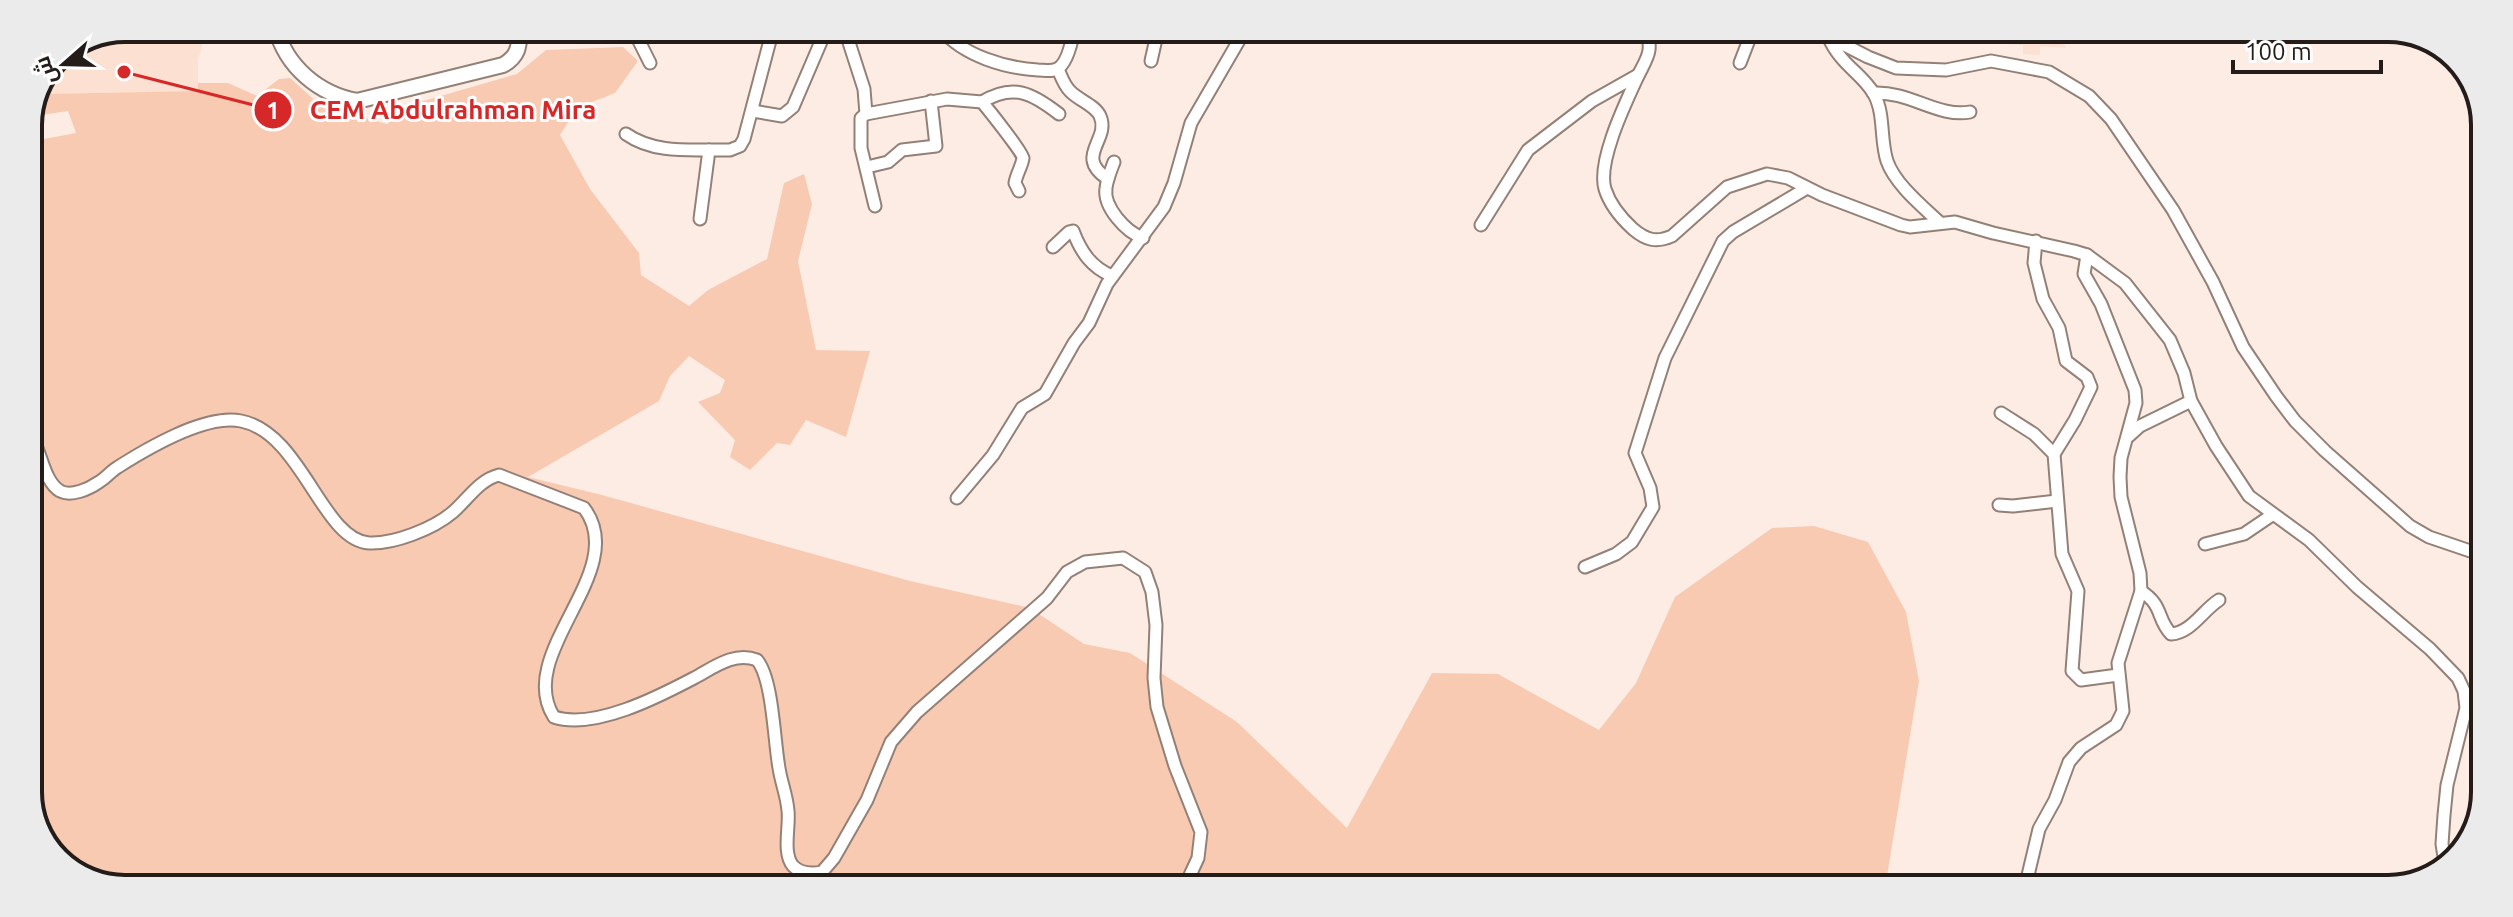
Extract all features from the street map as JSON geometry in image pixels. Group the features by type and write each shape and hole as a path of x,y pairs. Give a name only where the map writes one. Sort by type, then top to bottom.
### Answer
{"main road":[{"path":"282,42 288,57 313,82 336,96 357,101 503,65 515,57 519,42"}],"street":[{"path":"640,42 650,63"},
{"path":"626,134 640,144 654,148 730,150 740,146 753,111 770,42"},
{"path":"753,111 782,116 793,107 821,42"},
{"path":"849,42 864,89 866,114"},
{"path":"956,42 982,56 1019,68 1058,69 1070,42"},
{"path":"1151,61 1155,42"},
{"path":"957,498 993,455 1022,408 1045,394 1089,323 1112,276 1164,207 1199,106 1238,42"},
{"path":"1649,42 1649,51 1626,103 1603,172 1611,203 1641,236 1662,241 1672,236 1719,193 1744,180 1767,174 1788,178 1901,225 1910,227 1955,222 2087,255 2125,283 2170,340 2184,373 2191,401 2249,496 2309,540 2458,678 2466,700 2465,717 2447,785 2444,854"},
{"path":"1740,63 1748,42"},
{"path":"1831,42 1837,55 1873,93 1887,163 1939,222"},
{"path":"1841,42 1896,68 1946,70 1991,61 2049,72 2089,96 2111,119 2173,210 2213,282 2243,347 2261,377 2295,421 2410,526 2429,537 2471,551"},
{"path":"1013,90 1019,68"},
{"path":"1058,69 1072,93 1100,115 1102,125 1092,158 1098,172 1108,179"},
{"path":"1481,225 1528,150 1592,101 1638,75"},
{"path":"875,206 861,148 860,124 866,114 947,99 982,102 1013,90 1041,101 1059,114"},
{"path":"1873,93 1899,95 1955,115 1970,112"},
{"path":"867,167 888,162 902,150 936,146 931,101"},
{"path":"982,102 1021,151 1023,160 1015,183 1019,191"},
{"path":"700,219 709,150"},
{"path":"1114,162 1105,189 1109,204 1125,227 1143,238"},
{"path":"1585,567 1616,554 1632,542 1653,507 1650,488 1635,453 1665,358 1723,241 1807,188"},
{"path":"1053,247 1073,231 1084,254 1096,268 1112,276"},
{"path":"2036,241 2034,263 2043,299 2059,328 2066,361 2087,377 2091,387 2054,454 2062,554 2078,591 2072,671 2081,680 2118,675"},
{"path":"2028,875 2039,829 2073,756 2111,730 2122,717 2118,675 2120,650 2141,591 2140,573 2121,497 2121,458 2136,403 2135,390 2101,304 2084,274 2087,255"},
{"path":"2127,437 2140,426 2191,401"},
{"path":"2001,413 2034,434 2054,454"},
{"path":"42,461 52,485 67,493 81,491 165,440 228,420 249,424 271,437 299,465 342,531 365,543 402,537 440,521 485,480 499,475 584,508 596,535 596,544 582,596 557,639 550,658 546,687 548,707 554,717 566,721 593,719 679,685 733,658 757,660 764,668 768,685 779,772 789,813 787,830 791,861 808,874 822,872 834,858 867,800 891,742 928,701 1039,605 1067,572 1096,560 1123,558 1132,561 1145,572 1152,592 1156,625 1154,678 1157,707 1175,766 1201,832 1198,858 1190,875"},
{"path":"1999,505 2057,501"},
{"path":"2205,544 2244,534 2272,515"},
{"path":"2141,591 2156,603 2171,634 2185,630 2204,610 2219,600"},
{"path":"2466,700 2471,699"}],"shaded area":[{"path":"125,42 203,42 198,60 198,91 48,94 66,66 79,56 93,48"},
{"path":"1972,42 2063,42 2066,48 2040,46 2040,55 2023,54 2023,45"},
{"path":"623,47 638,61 615,93 577,108 560,135 590,189 639,253 641,275 689,306 708,290 767,259 784,183 804,174 812,204 798,261 816,350 870,351 846,437 806,420 790,445 777,443 750,470 730,457 735,440 698,402 720,393 725,380 689,356 670,376 659,401 528,477 910,581 1030,608 1084,644 1130,653 1237,722 1347,828 1432,673 1498,674 1599,730 1636,683 1675,597 1772,528 1814,526 1868,542 1906,612 1919,681 1887,875 125,875 99,871 79,861 66,851 51,829 42,797 42,139 76,133 68,111 43,115 48,94 198,91 198,83 228,83 257,96 279,79 290,78 321,106 387,124 413,104 517,74 546,50"}],"place":[{"name":"CEM Abdulrahman Mira","path":"124,72"}]}
